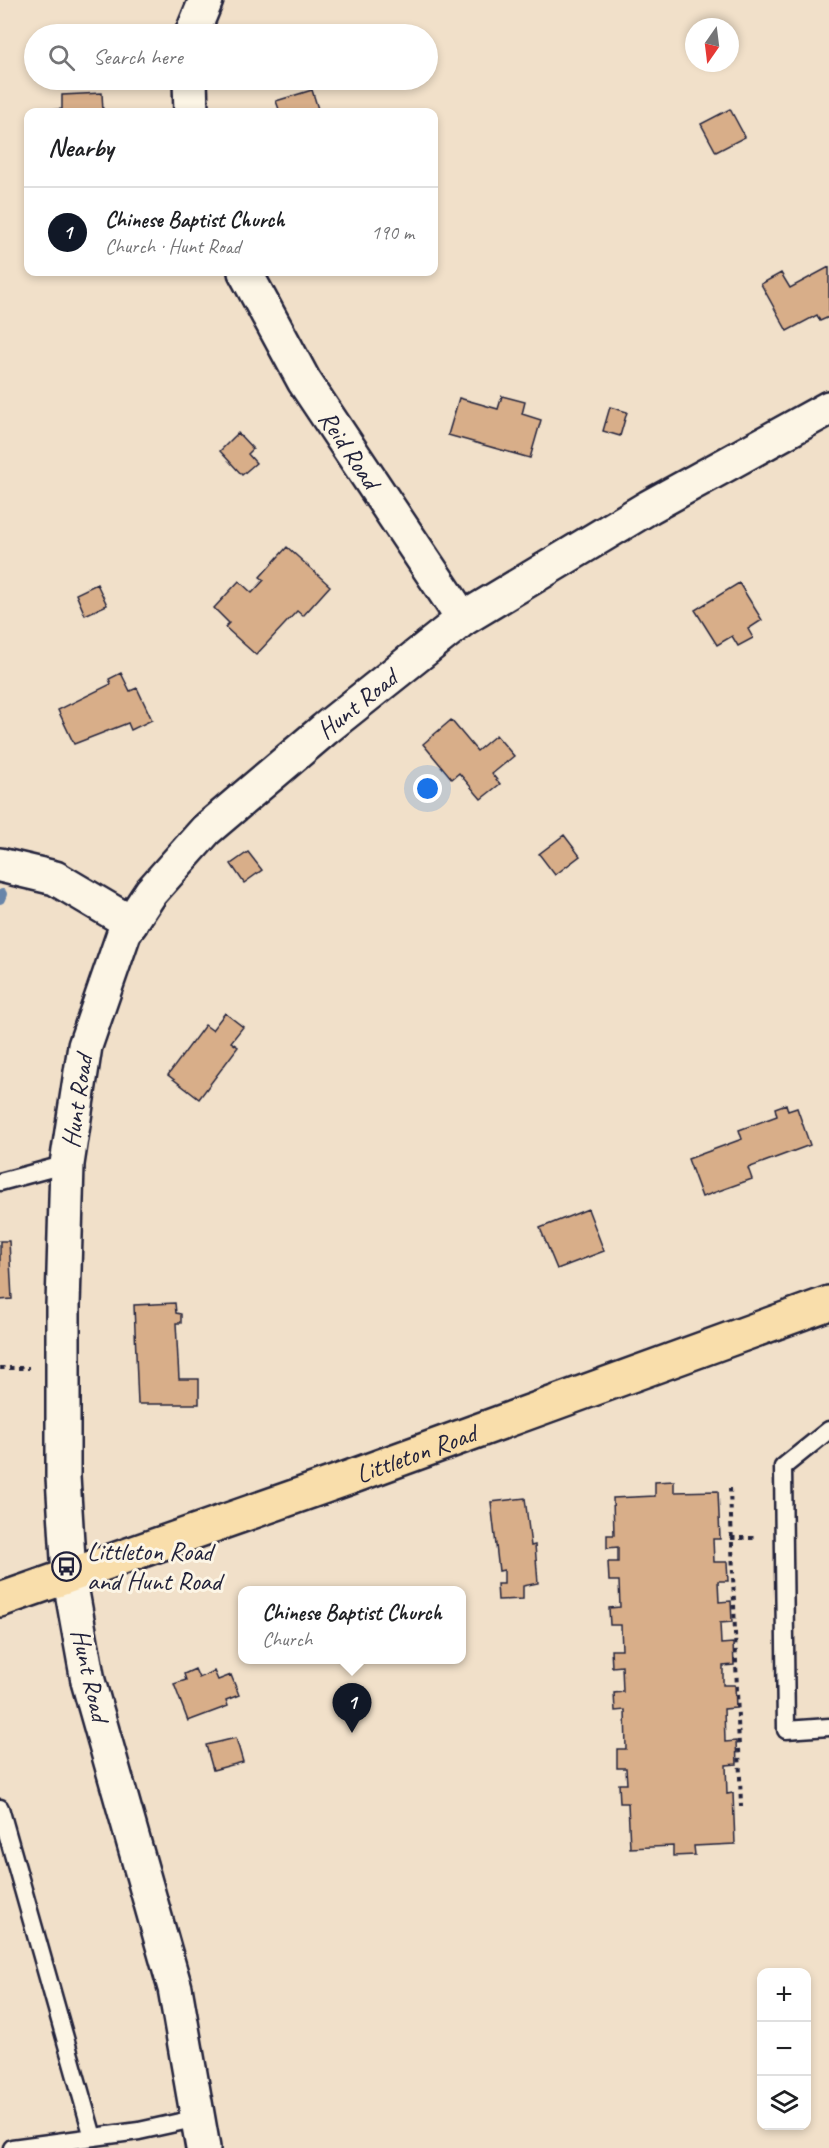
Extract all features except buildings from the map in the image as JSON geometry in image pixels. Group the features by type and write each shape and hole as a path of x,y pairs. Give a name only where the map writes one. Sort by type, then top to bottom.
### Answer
{"main road":[{"name":"Littleton Road","path":"0,1600 348,1478 829,1303"}],"street":[{"path":"196,24 206,0"},
{"path":"190,90 191,108"},
{"name":"Reid Road","path":"247,276 304,381 463,619"},
{"name":"Hunt Road","path":"201,2133 175,1988 88,1681 69,1575 63,1477 63,1306 67,1164 85,1046 124,933 151,892 206,830 325,729 463,619 649,507 829,408"},
{"path":"0,865 55,878 131,923"}],"lane":[{"path":"0,1182 67,1164"},
{"path":"829,1430 783,1467 786,1730 829,1727"},
{"path":"0,1808 93,2137"},
{"path":"12,2148 139,2131 201,2133"}],"path":[{"path":"730,1488 741,1806"},
{"path":"732,1538 754,1538"}],"waterway":[{"path":"0,899 2,894"}],"place":[{"name":"Littleton Road and Hunt Road","path":"66,1566"},
{"name":"Chinese Baptist Church","path":"352,1733"}]}
